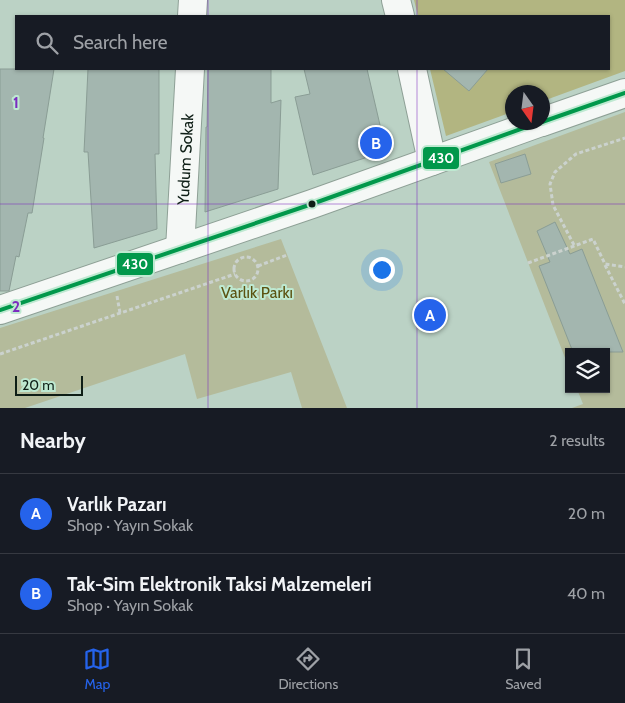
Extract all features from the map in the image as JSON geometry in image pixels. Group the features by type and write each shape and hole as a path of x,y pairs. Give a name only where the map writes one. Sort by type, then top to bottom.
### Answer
{"street":[{"path":"192,15 193,0"},
{"path":"396,0 400,15"},
{"name":"Yudum Sokak","path":"180,249 190,70"},
{"path":"412,70 432,161"},
{"path":"550,119 625,93"},
{"path":"0,310 519,130"}],"path":[{"path":"574,245 553,205 550,184 556,172 576,154 625,138"},
{"path":"528,263 593,239 625,304"},
{"path":"258,266 287,255"},
{"path":"240,259 252,259 258,266 258,273 251,281 240,280 235,274 234,270 240,259"},
{"path":"605,264 625,267"},
{"path":"0,354 235,274"}],"green space":[{"path":"414,0 625,0 625,71 550,98 550,85 505,85 505,115 446,136 430,70 610,70 610,15 418,15"},
{"path":"625,112 625,408 572,408 583,404 579,393 610,393 610,348 565,348 565,358 489,162"},
{"name":"Varlık Parkı","path":"281,239 347,408 302,408 291,372 197,399 185,354 25,408 0,408 0,328"}],"building":[{"path":"0,69 54,70 32,213 28,213 19,257 16,256 9,291 0,291"},
{"path":"88,70 159,70 159,154 155,154 157,229 94,248 88,152 84,152"},
{"path":"208,70 271,70 271,103 281,100 278,189 205,212"},
{"path":"304,70 367,70 386,151 313,175 295,97 310,94"},
{"path":"444,70 487,70 469,91"},
{"path":"525,154 531,174 501,183 495,164"},
{"path":"555,222 570,254 582,249 623,352 610,352 610,348 571,348 539,266 550,262 537,231"}],"transit line":[{"name":"430","path":"550,119 625,93"},
{"name":"430","path":"0,310 312,204 518,130"}],"place":[{"name":"Tak-Sim Elektronik Taksi Malzemeleri","path":"376,143"},
{"name":"Varlık Pazarı","path":"430,315"}]}
